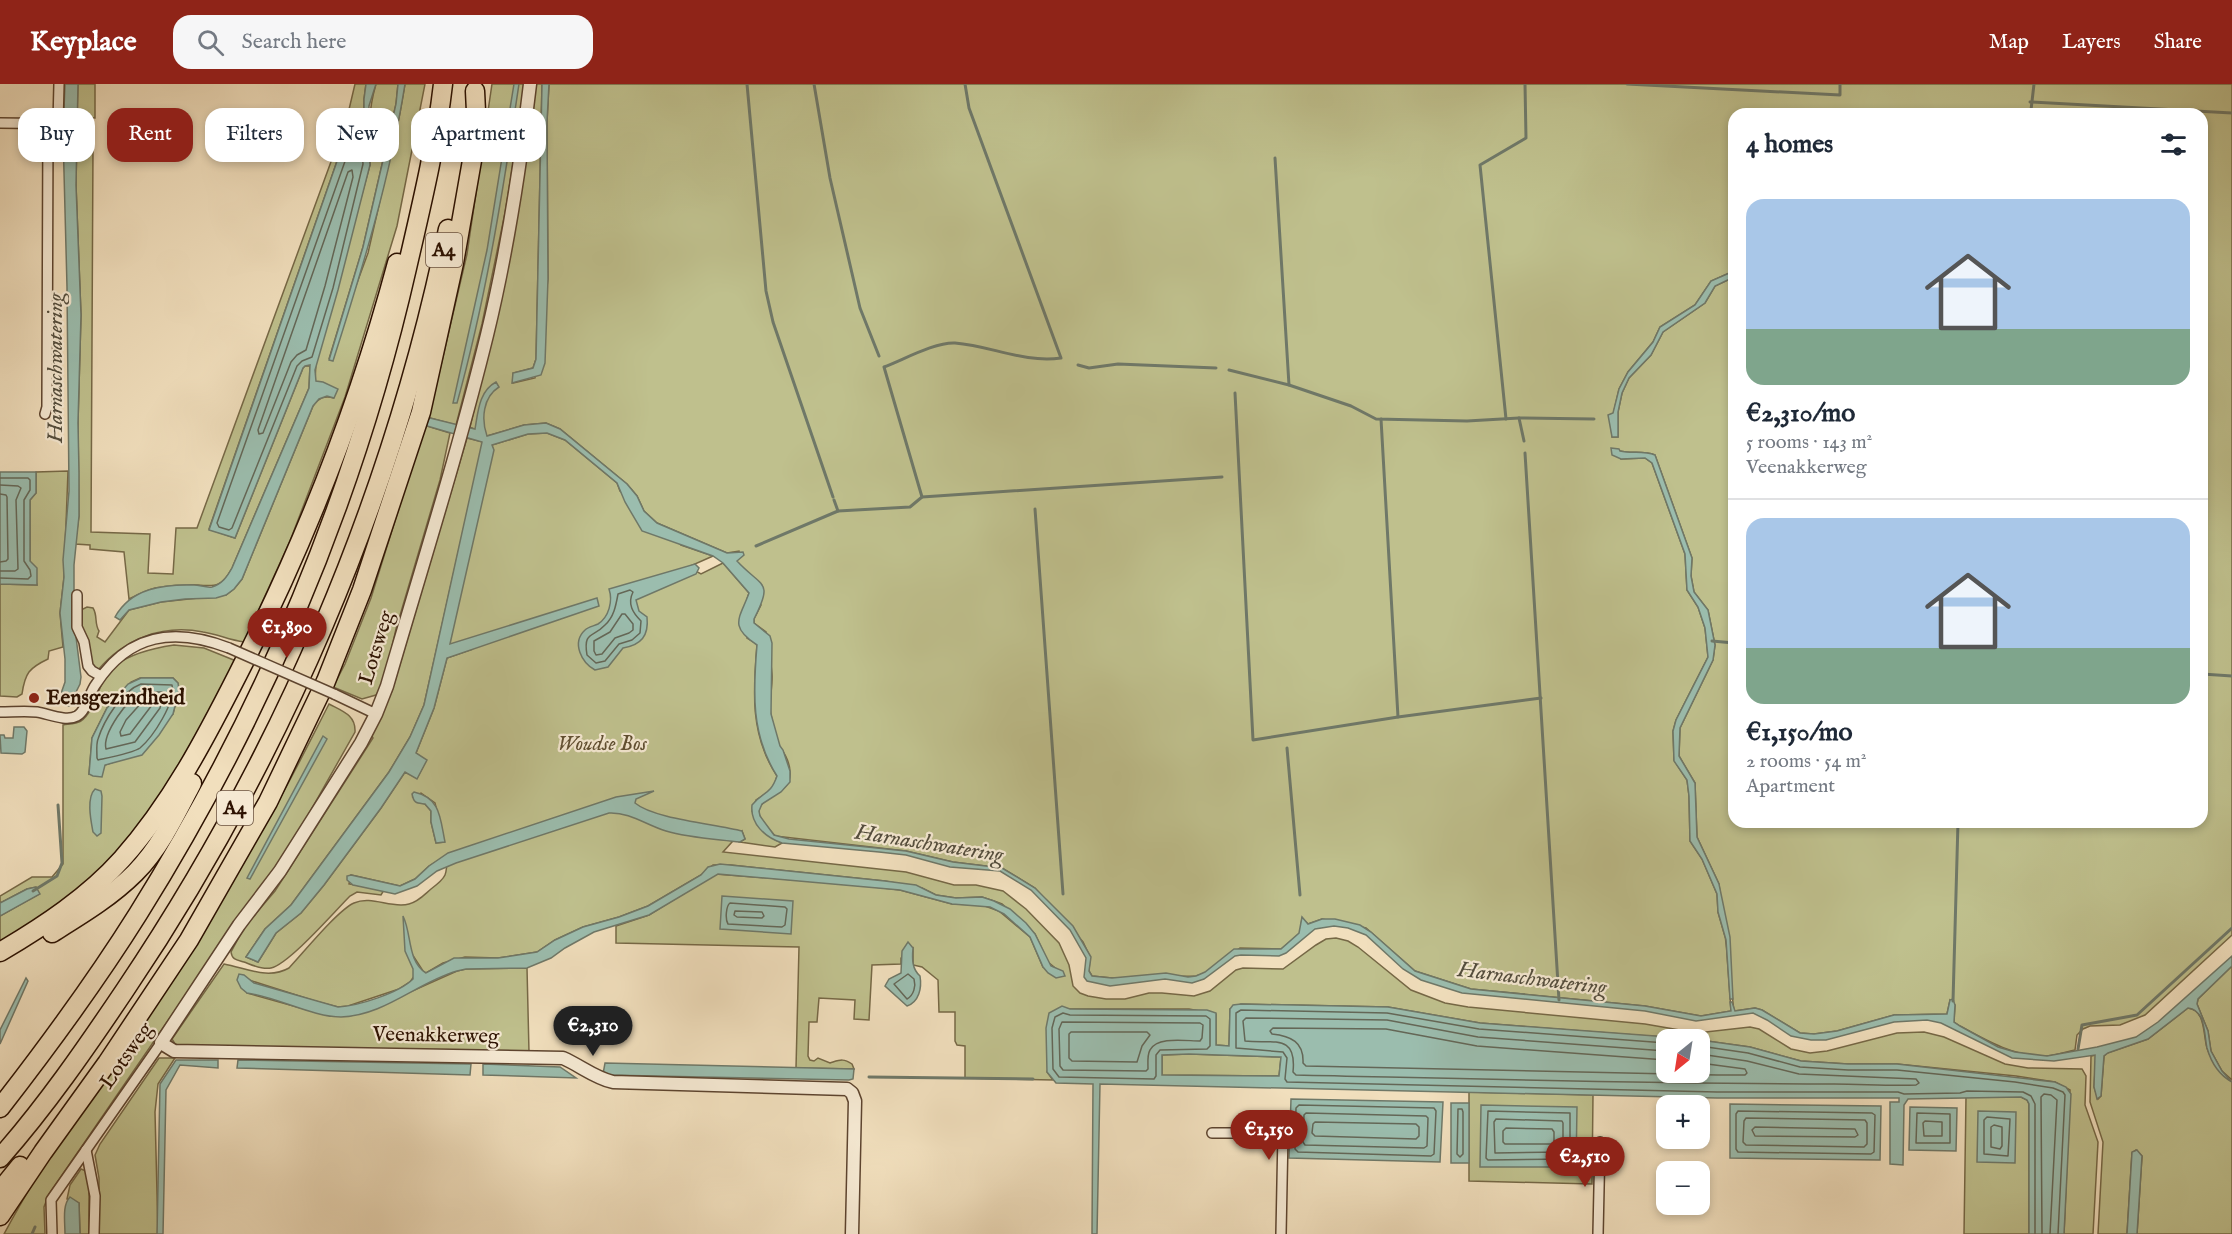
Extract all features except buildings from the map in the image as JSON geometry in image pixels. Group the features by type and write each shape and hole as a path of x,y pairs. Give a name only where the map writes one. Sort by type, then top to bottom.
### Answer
{"highway":[{"name":"A4","path":"0,1158 89,1042 165,930 219,839 304,673 331,609 401,413 437,281 476,87"},
{"name":"A4","path":"0,1216 108,1063 189,940 248,839 326,681 362,590 419,419 454,263 477,132 476,87"},
{"name":"A4","path":"0,1108 64,1024 137,916 191,825 249,717 281,649 332,520 421,162 442,90"},
{"name":"A4","path":"5,956 114,892 136,872 150,854 170,823 236,696 245,661 363,402"},
{"name":"A4","path":"0,1191 108,1063"}],"street":[{"path":"57,108 59,84"},
{"name":"Lotsweg","path":"52,1234 51,1200 161,1042 238,925 280,871 361,743 376,714 387,686 459,443 487,333 516,189 530,84"},
{"path":"0,123 18,123"},
{"path":"45,414 55,162"},
{"path":"77,595 77,627 84,642 88,666 101,676"},
{"path":"0,712 38,712 64,718 76,716 83,710 101,676 128,651 159,638 179,636 204,638 376,714"},
{"name":"Veenakkerweg","path":"161,1042 174,1051 563,1058 599,1079 614,1083 847,1089 852,1093 855,1101 852,1234"},
{"path":"1212,1132 1283,1133 1281,1234"},
{"path":"1598,1234 1599,1142"},
{"path":"86,1150 94,1196 94,1234"}],"green space":[{"path":"78,84 95,84 95,108 77,108"},
{"path":"355,84 366,84 364,108 349,108"},
{"path":"376,84 398,84 395,108 371,108"},
{"path":"405,84 425,84 420,108 411,108 411,155 397,226 345,397 290,541 244,642 188,630 159,632 132,642 108,659 98,670 91,668 79,629 81,610 87,607 93,608 99,631 97,637 105,642 129,610 161,602 226,595 242,579 313,406 322,398 334,398 315,381 316,363 370,162 383,162 363,247 329,359 368,253 389,162 399,162 399,117"},
{"path":"492,84 526,84 522,108 488,108"},
{"path":"534,84 542,84 541,108 530,108"},
{"path":"549,84 2232,84 2232,935 2145,1015 2120,1025 2090,1026 2077,1035 2075,1050 2047,1056 2013,1051 1960,1026 1954,1022 1955,1005 1950,1000 1947,1014 1894,1015 1837,1031 1814,1034 1800,1033 1762,1010 1755,1008 1734,1011 1727,948 1731,1011 1701,1016 1645,1006 1471,989 1415,971 1366,928 1322,919 1308,924 1302,918 1300,933 1281,949 1240,948 1205,973 1196,976 1112,978 1092,976 1089,971 1090,957 1083,942 1035,888 1002,868 953,862 906,851 775,836 761,819 760,807 786,786 790,769 777,740 771,715 772,674 766,632 754,623 761,605 744,569 736,561 740,556 739,551 727,553 657,523 644,511 637,496 627,484 560,429 546,423 524,425 487,436 470,427 502,290 522,162 540,162 536,359 533,368 513,373 513,383 535,378 548,279 547,122","holes":["1620,451 1655,455 1692,558 1691,576 1694,592 1708,610 1715,645 1713,660 1680,728 1679,756 1695,783 1697,837 1719,884 1725,938 1718,912 1717,894 1702,859 1690,841 1687,780 1674,760 1673,731 1676,720 1708,657 1705,628 1698,607 1687,590 1685,554 1652,463 1645,458 1621,459"]},
{"path":"76,162 93,162 91,532 150,534 148,573 173,574 176,528 197,528 331,162 337,162 209,529 235,538 303,368 310,366 309,388 232,568 225,579 218,584 155,588 129,599 124,552 90,549 90,545 75,544 79,516 78,423 81,315"},
{"path":"481,162 513,162 482,324 456,425 430,418 427,426 450,433 440,480 396,629 383,686 376,695 362,699 333,687 345,664 371,598 434,395 467,254"},
{"name":"Woudse Bos","path":"547,433 565,440 617,483 620,491 681,545 713,556 688,567 701,574 723,563 749,593 747,638 757,644 755,713 762,745 777,776 773,789 756,800 752,811 763,830 782,843 775,847 740,842 745,839 742,831 723,852 906,872 954,885 976,885 1003,891 1026,909 1059,943 1069,965 1073,986 1080,993 1088,996 1125,999 1149,993 1162,993 1194,996 1210,991 1236,970 1243,968 1283,969 1326,939 1336,938 1358,947 1411,990 1445,1003 1674,1029 1656,1029 1656,1037 1480,1023 1388,1007 1241,1004 1230,1009 1229,1046 1216,1045 1216,1014 1189,1009 1070,1009 1047,1072 1053,1080 965,1078 965,1046 957,1045 955,1041 955,1012 939,1012 938,980 922,967 913,965 913,948 901,958 901,964 872,965 869,1020 854,1019 855,1000 819,998 817,1022 809,1022 808,1056 810,1060 814,1061 818,1058 830,1063 844,1060 852,1064 854,1069 796,1068 799,947 616,943 616,926 649,915 715,874 849,884 900,890 952,904 982,905 999,911 1030,937 1043,967 1059,971 1048,962 1035,934 1002,904 982,897 956,898 936,895 922,888 885,881 713,865 701,875 648,906 583,927 555,940 537,952 498,958 465,957 443,963 426,973 414,957 415,975 410,982 399,989 348,1006 338,1007 315,1001 249,980 247,993 322,1014 349,1016 365,1012 457,971 527,968 529,1052 181,1046 175,1044 172,1039 224,964 265,973 289,968 330,922 347,907 368,900 395,905 412,903 421,898 445,875 447,855 429,866 415,879 400,886 351,875 349,884 384,890 381,895 357,892 350,896 300,947 271,968 254,966 232,957 231,952 245,926 275,891 373,738 371,734 392,691 467,438 483,442 424,705 410,737 389,772 291,905 265,929 246,957 258,962 276,933 301,913 324,885 405,772 417,778 426,761 416,753 434,708 447,658 473,649 449,645 493,450 492,445 528,434","holes":["421,793 435,803 444,842 436,843 431,811 425,804 413,797"]},
{"path":"68,471 64,577 60,613 63,647 49,651 48,659 36,665 29,672 22,694 17,697 0,696 0,584 37,585 30,561 30,500 36,493 36,472"},
{"path":"174,645 204,648 241,663 203,737 118,861 0,949 0,916 39,894 36,887 27,889 0,903 0,896 32,877 52,877 63,864 63,725 79,722 86,716 105,678 116,665 136,654","holes":["140,678 173,678 178,683 179,690 173,714 120,760 89,774 92,738 107,708 131,682"]},
{"path":"329,704 351,718 355,732 276,872 242,913 49,1194 44,1207 45,1234 4,1234 63,1133 258,837"},
{"path":"2232,966 2232,1080 2222,1071 2211,1051 2208,1031 2197,1004 2198,999"},
{"path":"2188,1008 2198,1013 2201,1018 2209,1053 2232,1082 2232,1234 2137,1234 2142,1156 2136,1150 2132,1153 2127,1234 2098,1234 2103,1142 2090,1102 2091,1056 2096,1055 2094,1087 2098,1099 2101,1096 2104,1056 2148,1039"},
{"path":"1750,1027 1759,1029 1791,1049 1810,1053 1827,1051 1897,1033 1924,1032 1944,1037 2005,1064 2028,1068 2082,1069 2086,1076 2085,1105 2098,1142 2093,1234 2064,1234 2070,1090 2055,1082 2016,1076 1897,1064 1801,1061 1750,1047 1710,1041 1710,1032"},
{"path":"1162,1055 1281,1057 1279,1076 1162,1075"},
{"path":"159,1058 175,1058 158,1084 155,1112 158,1234 99,1234 99,1178 95,1155 100,1144"},
{"path":"1469,1092 1593,1095 1592,1184 1469,1181"},
{"path":"1966,1097 2021,1097 2029,1104 2029,1234 1964,1234"},
{"path":"81,1169 86,1171 89,1185 89,1234 80,1234 79,1203 67,1199 70,1185"}],"water":[{"path":"65,84 78,84 78,108 64,108"},
{"path":"366,84 376,84 369,108 364,108"},
{"path":"398,84 405,84 399,119 399,108 395,108"},
{"path":"514,84 519,84 515,108 510,108"},
{"path":"542,84 549,84 545,363 541,375 512,383 513,373 533,368 536,359 540,162 546,162 546,108 541,108"},
{"path":"64,162 76,162 81,315 78,423 79,516 74,565 74,621 81,677 69,706 58,702 65,682 60,613 69,491"},
{"path":"337,162 370,162 338,290 315,370 316,381 338,389 334,398 327,396 319,399 313,406 242,579 226,595 216,598 161,602 129,610 120,620 115,617 130,600 149,590 171,586 212,587 224,580 232,568 309,388 310,365 303,368 235,538 209,530"},
{"path":"383,162 390,162 365,258 333,361 329,360 363,247"},
{"path":"501,162 507,162 477,324 457,403 453,403 487,250"},
{"path":"1728,274 1728,280 1715,286 1705,303 1663,332 1651,355 1629,378 1622,393 1618,412 1618,437 1612,437 1608,415 1613,413 1619,389 1628,372 1653,342 1660,327 1695,305 1711,281"},
{"path":"496,382 499,387 490,396 485,409 484,423 487,436 524,425 546,423 560,429 627,484 637,496 644,511 657,523 727,553 743,552 744,555 737,561 759,581 764,591 754,623 770,636 772,643 771,714 790,771 790,782 781,792 762,804 759,811 760,816 774,835 789,839 906,851 953,862 1002,868 1035,888 1073,926 1091,957 1089,971 1092,976 1112,978 1166,973 1196,976 1205,972 1234,949 1281,949 1299,933 1302,917 1308,924 1322,919 1335,919 1360,925 1371,932 1415,971 1471,989 1645,1006 1701,1016 1731,1011 1730,1002 1732,1002 1735,1011 1755,1008 1762,1010 1800,1033 1814,1034 1837,1031 1894,1015 1947,1014 1950,1000 1953,999 1954,1022 1960,1026 1998,1047 2015,1052 2047,1056 2136,1037 2158,1022 2232,956 2232,966 2198,999 2197,1004 2208,1031 2211,1051 2222,1071 2232,1082 2219,1072 2213,1063 2207,1048 2201,1018 2198,1013 2188,1008 2148,1039 2104,1056 2101,1096 2097,1099 2094,1087 2095,1055 2054,1061 2012,1058 1941,1023 1927,1020 1894,1022 1826,1040 1811,1040 1791,1036 1753,1013 1696,1021 1645,1011 1462,993 1421,980 1403,969 1366,935 1348,928 1334,926 1315,929 1286,953 1279,956 1235,956 1204,979 1192,983 1165,979 1110,986 1087,981 1084,977 1086,958 1070,930 1031,890 1000,871 950,867 906,855 782,843 760,829 753,818 752,805 769,790 777,776 762,745 758,729 755,696 757,645 739,627 740,615 749,593 723,563 713,556 642,531 617,483 565,440 547,433 528,434 492,445 494,450 450,644 597,598 599,606 447,658 434,708 416,753 427,760 417,779 405,772 381,808 301,913 276,933 258,962 246,957 265,929 291,905 389,772 410,737 424,705 482,442 427,426 426,422 430,418 475,429 483,396"},
{"path":"1611,448 1624,452 1655,455 1692,558 1691,576 1694,592 1708,610 1715,645 1713,660 1680,728 1679,756 1695,783 1697,837 1719,884 1730,937 1733,999 1730,999 1726,940 1718,912 1717,894 1702,859 1690,841 1687,780 1674,761 1673,731 1676,720 1708,657 1705,628 1698,607 1687,590 1685,554 1652,463 1645,458 1621,459 1612,455"},
{"path":"0,472 36,472 36,493 30,500 30,561 37,568 37,585 0,584"},
{"path":"695,564 699,568 696,574 636,600 639,611 647,617 647,629 639,642 623,648 608,667 595,670 586,663 580,652 579,641 585,630 598,624 605,617 610,604 609,589"},
{"path":"141,678 173,678 178,683 179,690 173,714 142,755 105,765 102,777 89,774 92,738 107,708 128,684"},
{"path":"14,727 24,727 27,731 25,752 22,754 1,753 0,735 13,738"},
{"path":"323,736 327,739 250,879 247,878"},
{"path":"95,789 101,791 102,796 101,833 97,836 93,832 90,810 92,793"},
{"path":"654,791 636,799 635,803 644,809 670,817 742,831 745,839 740,842 684,835 666,831 631,817 609,813 456,863 437,871 417,886 395,894 353,885 347,880 347,876 351,875 400,886 415,879 448,853 616,797"},
{"path":"414,792 430,799 438,810 445,842 436,843 431,811 425,804 415,801 412,794"},
{"path":"720,864 916,885 936,895 956,898 982,897 1010,909 1026,923 1035,934 1051,966 1063,971 1065,976 1056,978 1048,973 1030,937 1004,914 990,907 952,904 900,890 718,874 649,915 594,932 551,958 527,968 457,971 386,1005 357,1015 341,1017 319,1014 247,993 237,980 239,974 244,975 254,983 338,1007 356,1004 388,994 413,979 413,969 405,951 403,916 416,962 426,973 454,958 498,958 537,952 555,940 583,927 648,906 701,875 708,867"},
{"path":"36,887 40,894 0,916 0,903 27,889"},
{"path":"722,896 793,901 791,934 720,929"},
{"path":"908,942 913,948 913,964 920,976 920,985 917,998 907,1006 885,986 889,979 901,973 902,951"},
{"path":"26,978 28,981 0,1044 0,1030"},
{"path":"1241,1004 1388,1007 1480,1023 1656,1036 1656,1083 1710,1083 1710,1041 1750,1047 1801,1061 1897,1064 2055,1082 2066,1087 2071,1094 2064,1234 2029,1234 2029,1104 2021,1097 1908,1099 1904,1105 1903,1165 1890,1164 1890,1102 1899,1102 1899,1098 1717,1098 1710,1098 1710,1095 1656,1097 1100,1084 1097,1234 1092,1234 1093,1084 1056,1083 1047,1072 1046,1028 1049,1013 1062,1006 1070,1009 1207,1010 1216,1013 1216,1045 1229,1046 1230,1009 1233,1005","holes":["1162,1055 1281,1057 1279,1076 1162,1075"]},
{"path":"176,1060 218,1060 218,1068 180,1065 166,1090 163,1234 157,1234 160,1084"},
{"path":"238,1060 471,1064 470,1075 237,1068"},
{"path":"605,1063 854,1069 853,1079 849,1080 606,1075 603,1074"},
{"path":"483,1064 560,1067 576,1078 483,1075"},
{"path":"1291,1099 1443,1102 1440,1162 1289,1158"},
{"path":"1451,1103 1469,1103 1469,1163 1451,1163"},
{"path":"1730,1104 1881,1106 1880,1160 1730,1158"},
{"path":"1481,1105 1577,1107 1576,1167 1480,1167"},
{"path":"1910,1107 1957,1108 1956,1151 1909,1150"},
{"path":"1978,1111 2016,1112 2015,1163 1977,1162"},
{"path":"2137,1150 2142,1156 2137,1234 2127,1234 2132,1152"},
{"path":"70,1197 79,1203 80,1234 65,1234 65,1209"}],"waterway":[{"path":"747,84 766,291 773,322 833,497"},
{"path":"814,84 830,178 860,308 879,356"},
{"path":"922,497 884,367 947,343 1034,358 1061,358 969,108 965,84"},
{"path":"1506,419 1480,165 1526,138 1525,84"},
{"path":"1627,84 1840,95 1840,84"},
{"path":"2031,108 2034,84"},
{"path":"2030,102 2140,108"},
{"path":"2208,112 2232,113"},
{"path":"1275,158 1289,385"},
{"path":"1078,365 1089,368 1118,364 1216,368"},
{"path":"1229,370 1289,385 1351,406 1376,419 1467,421 1519,418 1594,419"},
{"path":"1235,393 1253,740 1398,717 1541,698"},
{"path":"1519,418 1524,441"},
{"path":"1381,419 1398,717"},
{"name":"Harnaschwatering","path":"1525,453 1559,1000"},
{"path":"756,546 838,511 910,507 922,497 1222,477"},
{"path":"834,500 838,511"},
{"path":"1035,509 1063,894"},
{"path":"1712,641 1728,642"},
{"path":"2208,674 2232,676"},
{"path":"1287,748 1300,895"},
{"path":"33,891 57,876 62,863 58,805"},
{"path":"1953,1001 1958,828"},
{"path":"2078,1049 2082,1025 2137,1015 2232,928"},
{"path":"869,1077 1033,1079"},
{"path":"32,1234 35,1227"}],"place":[{"name":"Eensgezindheid","path":"34,698"}]}
